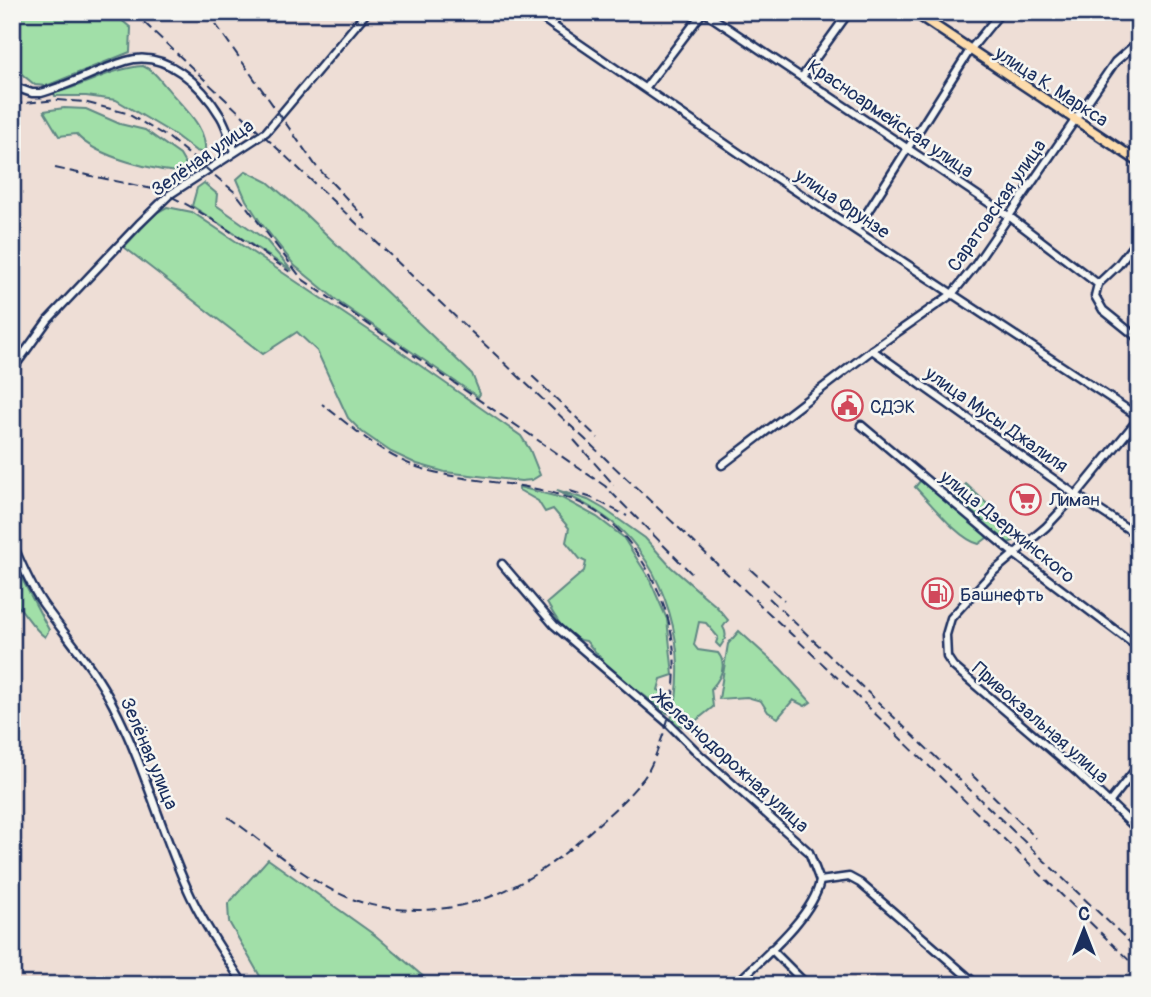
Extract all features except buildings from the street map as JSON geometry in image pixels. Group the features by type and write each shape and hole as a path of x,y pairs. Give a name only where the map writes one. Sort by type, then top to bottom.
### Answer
{"main road":[{"name":"улица К. Маркса","path":"914,12 1139,162"}],"street":[{"name":"Зелёная улица","path":"12,370 48,320 139,224 169,195 265,132 367,12"},
{"name":"улица Фрунзе","path":"533,12 1139,417"},
{"path":"552,25 561,12"},
{"path":"646,87 703,12"},
{"name":"Красноармейская улица","path":"703,12 1010,218 1098,284"},
{"path":"803,77 849,12"},
{"path":"856,230 970,50 1001,12"},
{"name":"Саратовская улица","path":"722,465 872,350 952,294 1010,218 1115,62 1139,41"},
{"path":"12,86 32,93 41,93 128,60 146,57 162,60 175,68 211,101 222,119 235,151"},
{"path":"1139,238 1118,265 1098,284 1096,296 1103,310 1139,339"},
{"name":"улица Мусы Джалиля","path":"872,350 1076,495 1139,536"},
{"path":"1013,553 1046,527 1076,495 1139,417"},
{"name":"улица Дзержинского","path":"861,425 1013,553 1139,648"},
{"name":"Зелёная улица","path":"12,542 23,570 42,603 89,663 114,705 140,762 187,888 205,924 244,985"},
{"name":"Привокзальная улица","path":"1013,553 951,618 946,635 947,657 953,666 1078,773 1139,831"},
{"name":"Железнодорожная улица","path":"502,564 554,625 668,723 809,852 820,881"},
{"path":"1109,803 1138,770"},
{"path":"736,985 801,916 818,892 820,881 849,877 860,883 977,985"},
{"path":"771,949 807,985"}],"green space":[{"path":"12,12 112,12 131,28 130,52 46,86 35,85 12,66"},
{"path":"143,66 156,76 193,118 202,134 205,153 196,151 175,135 116,100 55,96 54,93 120,70"},
{"path":"86,109 120,124 145,130 180,155 190,172 162,170 129,162 98,150 76,134 59,136 44,111"},
{"path":"246,171 268,182 305,214 472,374 480,394 478,397 340,303 295,266 246,200 237,179"},
{"path":"204,183 217,194 216,205 266,240 292,271 192,206 197,188"},
{"path":"167,207 192,212 521,436 540,475 532,480 521,481 445,472 417,464 391,452 362,432 348,418 317,351 297,332 263,354 124,247 156,213"},
{"path":"921,480 982,530 987,538 979,544 954,528 915,487"},
{"path":"966,484 1016,531 1016,540 1008,543 956,498"},
{"path":"519,487 562,498 597,517 623,537 649,578 667,619 673,675 661,679 658,690 665,693 670,704 667,713 611,670 586,641 573,637 558,621 547,603 584,571 586,562 580,559 566,542 569,528 553,509 545,512 538,501 519,490"},
{"path":"557,490 588,500 645,538 671,567 728,620 723,627 725,637 720,647 716,643 718,637 706,623 699,622 694,645 698,650 718,653 723,667 711,689 713,707 688,727 678,725 671,719 677,694 676,640 669,612 647,562 631,540 612,522"},
{"path":"12,560 49,630 45,637 12,600"},
{"path":"739,631 780,668 811,702 805,706 793,700 778,718 768,712 761,701 747,697 719,699 728,644"},
{"path":"268,859 376,936 433,985 265,985 229,922 228,904"}],"railway":[{"path":"133,12 863,702 1139,970"},
{"path":"207,12 316,166 366,219"},
{"path":"12,104 58,100 84,102 126,113 169,138 236,193 302,279 605,486 692,574"},
{"path":"55,168 157,190 209,218 290,272"},
{"path":"532,376 598,438"},
{"path":"228,817 300,871 360,902 411,910 466,904 516,885 540,871 563,855 615,809 649,769 670,710 674,660 666,612 645,566 631,545 609,522 585,506 559,495 532,488 445,475 404,462 367,439 322,404"},
{"path":"574,440 614,485"},
{"path":"570,491 592,498 627,516"},
{"path":"750,569 784,600"},
{"path":"769,598 1139,951"},
{"path":"971,774 1036,838"}],"place":[{"name":"СДЭК","path":"847,406"},
{"name":"Лиман","path":"1026,499"},
{"name":"Башнефть","path":"937,594"}]}
